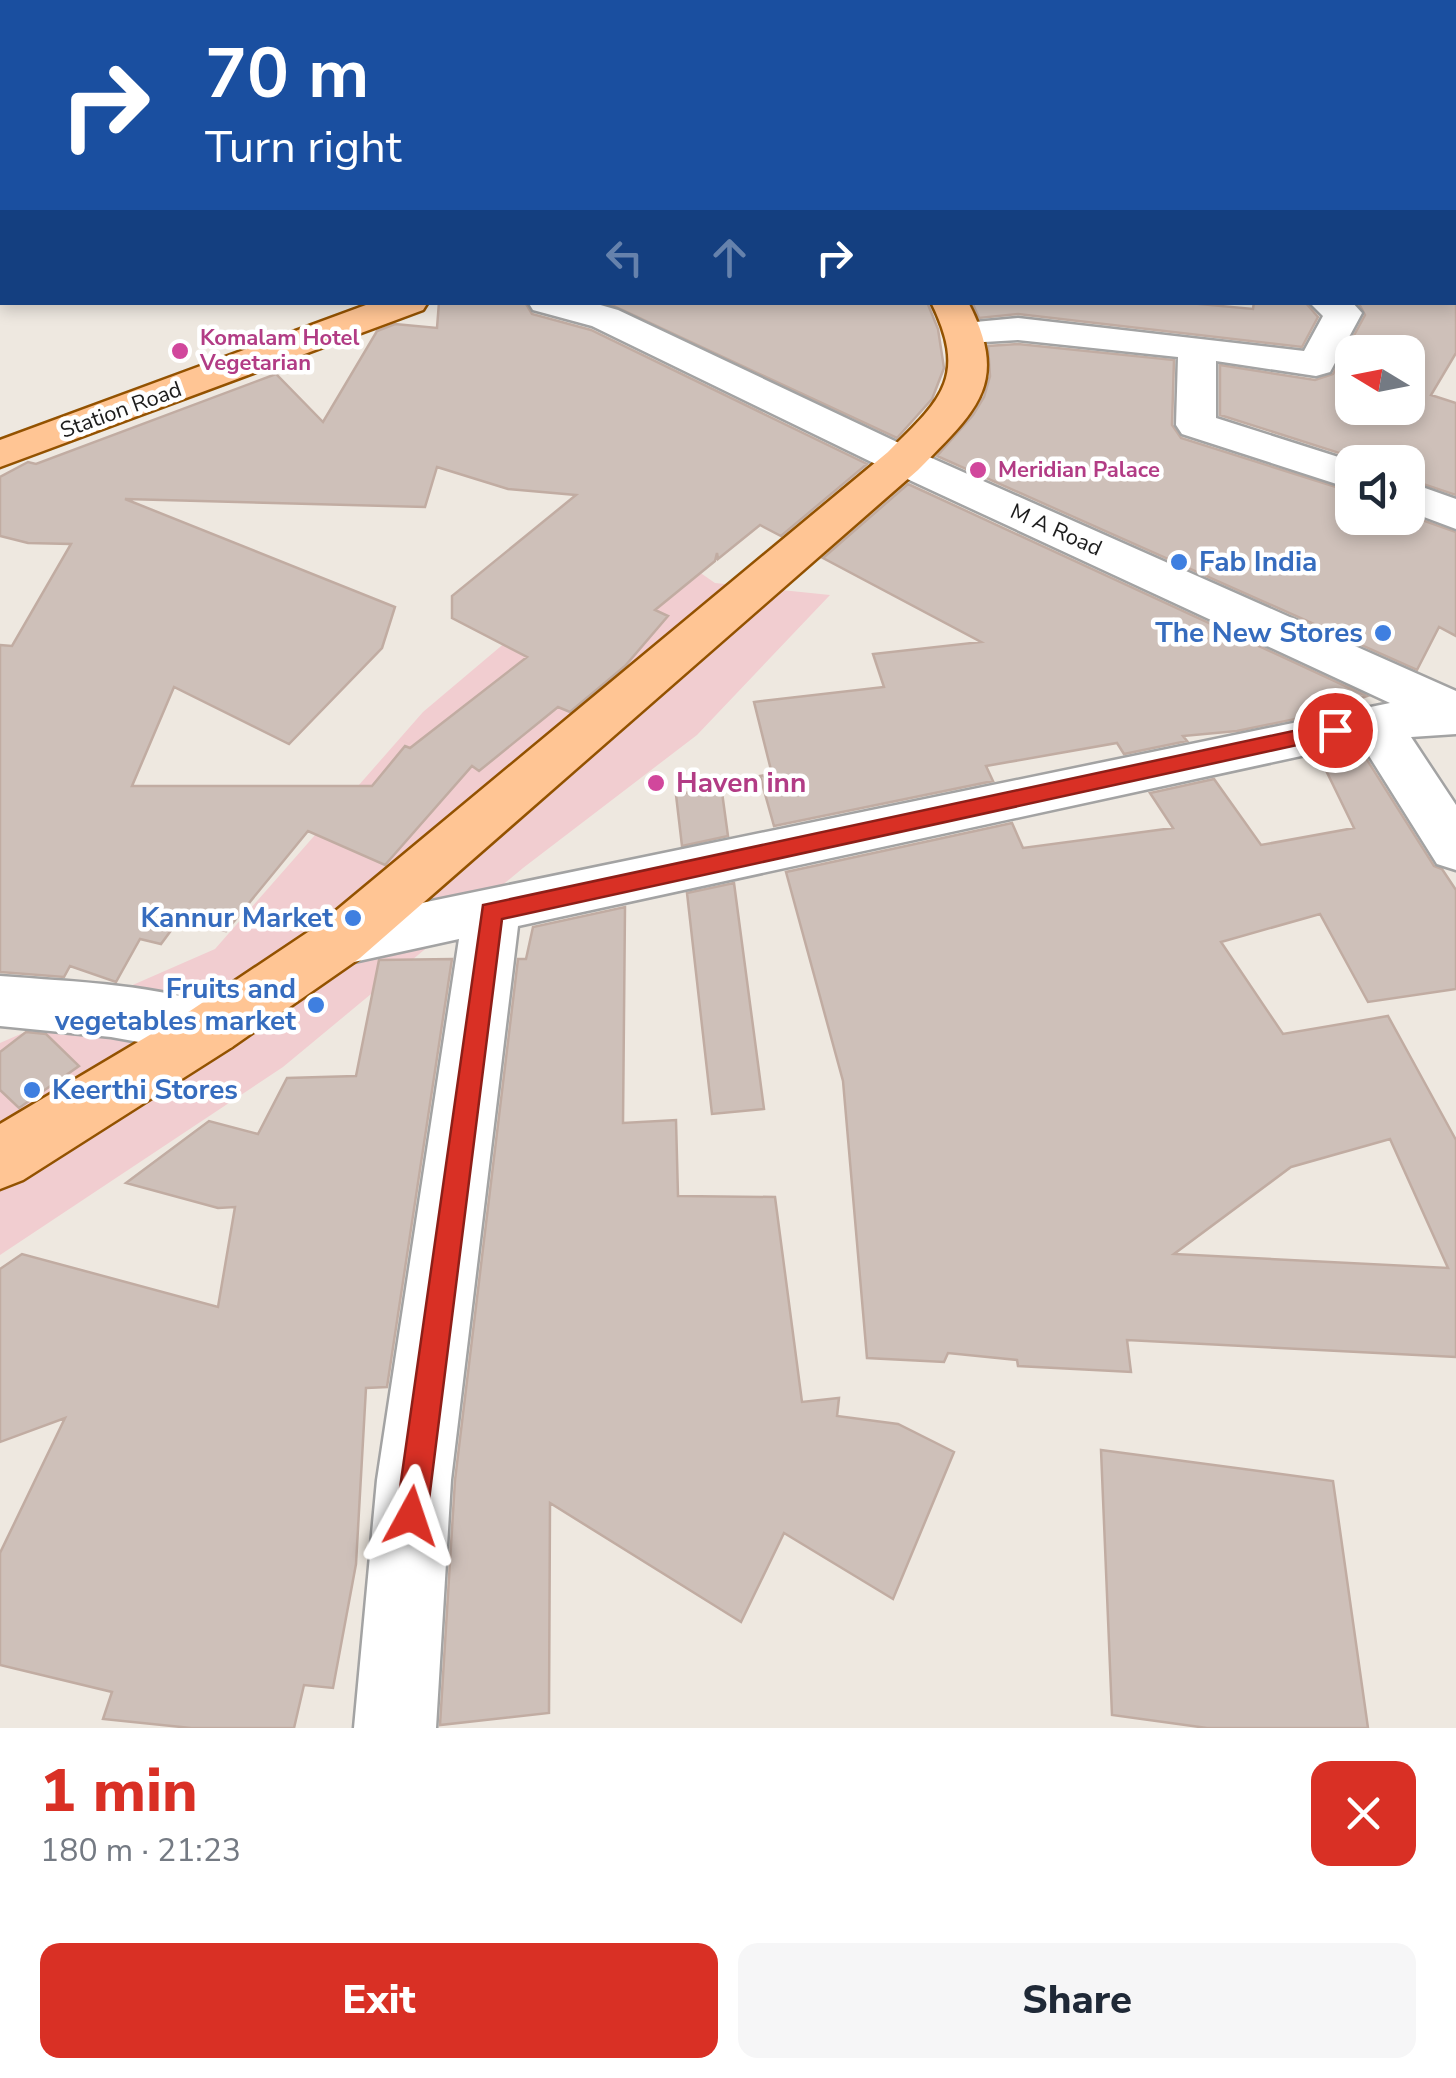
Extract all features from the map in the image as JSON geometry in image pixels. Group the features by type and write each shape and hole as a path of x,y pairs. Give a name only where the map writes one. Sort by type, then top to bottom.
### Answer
{"main road":[{"name":"Station Road","path":"0,454 402,305"},
{"path":"0,1160 340,942 903,460 954,410 972,374 958,317"}],"street":[{"name":"M A Road","path":"568,305 628,313 903,460 1456,714"},
{"path":"958,317 1018,329 1197,347 1316,364 1344,314 1331,305"},
{"path":"1197,347 1196,425 1335,470"},
{"path":"1425,502 1456,515"},
{"path":"340,942 1374,722 1456,714"},
{"path":"1374,722 1456,850"},
{"path":"395,1728 414,1480 491,912"},
{"path":"0,1001 111,1011 211,1028"}],"shaded area":[{"name":"Kannur Market","path":"666,549 715,583 830,595 697,735 523,868 283,1067 0,1255 0,1043 215,949 423,712 533,619"}],"building":[{"path":"439,305 527,305 532,314 591,330 867,464 781,536 760,525 718,559 717,553 715,561 655,610 668,616 625,666 570,712 558,707 479,771 472,766 385,865 308,831 226,931 178,921 161,944 140,939 116,982 70,966 64,977 0,972 0,645 12,646 71,544 28,543 0,536 0,477 28,462 36,464 276,374 323,422 377,331 395,324 437,328","holes":["437,467 508,489 576,495 452,596 452,618 527,657 410,748 405,746 372,786 132,786 174,687 289,744 382,648 395,607 125,499 425,507"]},
{"path":"611,305 928,305 938,329 944,368 932,399 897,438"},
{"path":"973,305 1210,305 1253,309 1254,305 1308,305 1318,317 1302,347 1018,314 979,318"},
{"path":"1360,305 1456,305 1456,353 1431,395 1456,403 1456,495 1425,485 1425,445 1335,445 1335,452 1220,415 1220,365 1315,380 1335,370 1335,425 1425,425 1425,335 1354,335 1365,315"},
{"path":"1018,344 1174,360 1172,425 1181,438 1335,487 1335,535 1425,535 1425,521 1456,532 1456,636 1439,627 1417,670 937,456 984,397 990,376 988,346"},
{"path":"908,484 1367,696 1350,702 1353,707 1237,731 1183,736 1187,741 1124,754 1117,743 986,766 993,781 774,826 760,776 772,774 754,702 884,687 873,654 981,642 823,558"},
{"path":"1359,747 1434,866 1442,869 1456,890 1456,989 1368,1002 1320,914 1221,942 1283,1034 1388,1016 1456,1140 1456,1357 1127,1340 1131,1372 1018,1366 1017,1360 948,1353 944,1362 867,1358 843,1081 786,872 1012,823 1023,848 1173,828 1150,793 1214,779 1261,845 1354,828 1319,756","holes":["1390,1139 1448,1268 1174,1254 1291,1167"]},
{"path":"721,785 728,836 682,846 676,795"},
{"path":"734,883 764,1109 712,1114 687,893"},
{"path":"625,907 623,1123 676,1120 678,1196 775,1197 802,1402 839,1398 837,1416 898,1424 954,1452 893,1599 784,1533 741,1622 550,1503 549,1713 440,1725 455,1480 518,959 526,959 533,927"},
{"path":"452,959 387,1387 366,1388 356,1564 333,1688 304,1685 294,1728 191,1728 103,1719 112,1692 0,1665 0,1553 65,1418 0,1442 0,1269 22,1254 218,1307 235,1207 218,1208 126,1183 209,1121 258,1134 287,1078 356,1076 379,960"},
{"path":"26,1032 46,1034 79,1066 19,1108 0,1090 0,1052"},
{"path":"1101,1450 1333,1481 1368,1728 1207,1728 1112,1715"}],"place":[{"name":"Komalam Hotel Vegetarian","path":"180,351"},
{"name":"Meridian Palace","path":"978,470"},
{"name":"Fab India","path":"1179,562"},
{"name":"The New Stores","path":"1383,633"},
{"name":"Haven inn","path":"656,783"},
{"name":"Kannur Market","path":"353,918"},
{"name":"Fruits and vegetables market","path":"316,1005"},
{"name":"Keerthi Stores","path":"32,1090"}],"route":[{"path":"411,1516 491,912 1335,730"}]}
